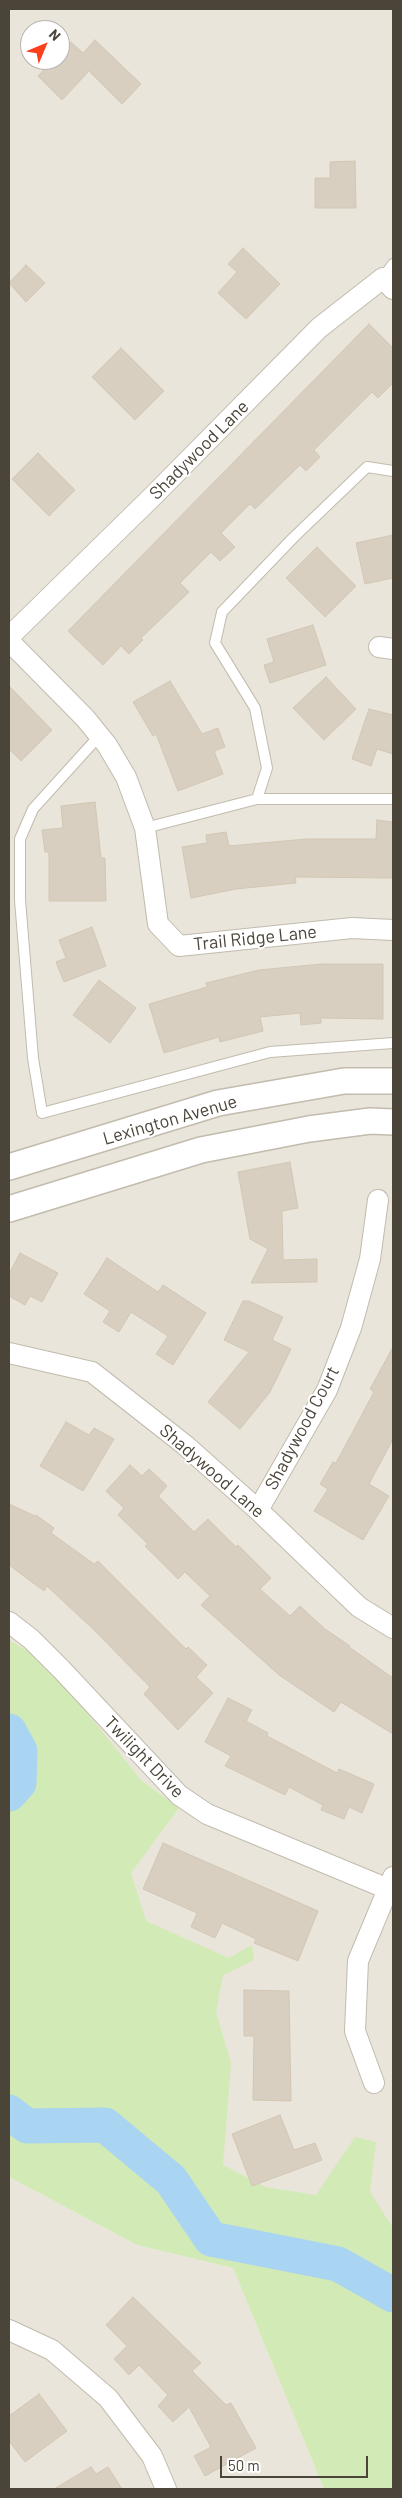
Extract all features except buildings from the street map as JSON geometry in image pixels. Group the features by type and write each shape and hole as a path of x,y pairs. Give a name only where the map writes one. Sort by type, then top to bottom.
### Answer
{"street":[{"name":"Shadywood Lane","path":"9,637 153,496 319,328 390,277"},
{"name":"Trail Ridge Lane","path":"9,641 86,718 126,777 145,828 158,924 179,946 352,928 393,930"},
{"name":"Lexington Avenue","path":"9,1167 218,1103 344,1081 393,1081"},
{"path":"9,1209 201,1150 310,1129 370,1121 393,1122"},
{"name":"Shadywood Court","path":"258,1510 327,1390 351,1328 370,1259 378,1200"},
{"name":"Shadywood Lane","path":"9,1353 92,1372 185,1445 258,1510 359,1607 393,1628"},
{"name":"Twilight Drive","path":"9,1622 31,1639 62,1670 178,1795 206,1814 391,1883"},
{"path":"374,2083 355,2031 358,1961 391,1883"},
{"path":"9,2330 52,2350 108,2398 152,2456 166,2489"}],"lane":[{"path":"257,799 267,768 254,708 215,643 222,612 293,538 367,468 393,472"},
{"path":"100,736 33,810 20,839 20,900 33,1058 42,1113 270,1052 393,1043"},
{"path":"145,828 257,799 393,799"}],"shaded area":[{"path":"9,9 393,9 393,2271 205,2173 146,1922 130,1873 179,1808 141,1780 30,1652 9,1640"},
{"path":"9,2177 137,2245 233,2268 324,2489 9,2489"}],"green space":[{"path":"9,1640 30,1652 75,1698 141,1780 179,1808 131,1873 146,1921 229,1958 252,1945 254,1960 223,1975 216,2012 231,2063 223,2165 265,2187 316,2195 355,2137 376,2142 370,2192 393,2228 393,2489 324,2489 233,2268 137,2245 9,2177"}],"waterway":[{"path":"9,1731 20,1751 19,1783 9,1794"},
{"path":"9,2112 27,2126 105,2125 171,2180 211,2239 338,2264 393,2295"}]}
